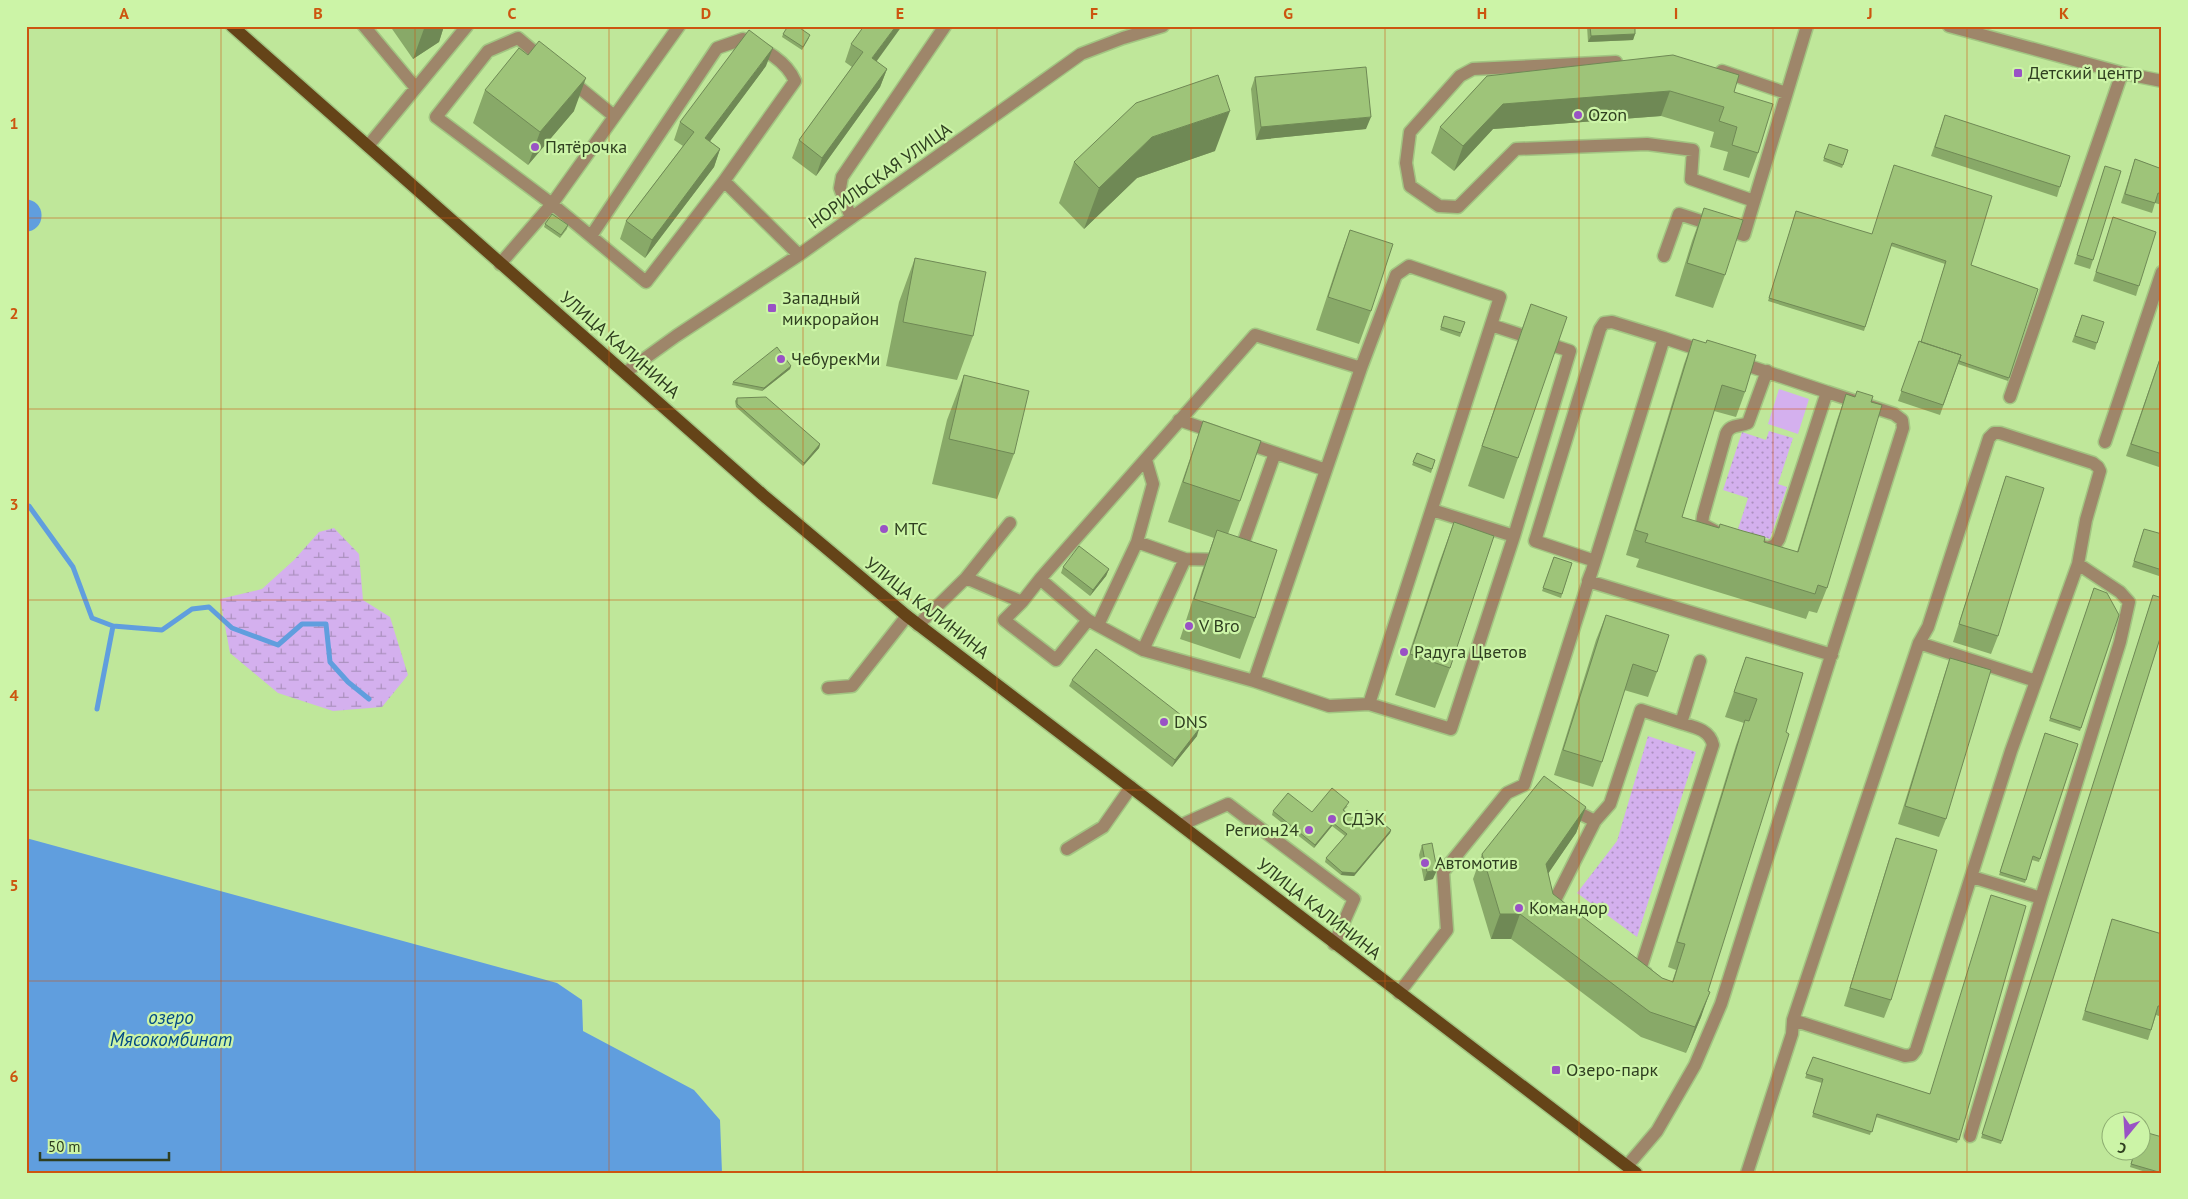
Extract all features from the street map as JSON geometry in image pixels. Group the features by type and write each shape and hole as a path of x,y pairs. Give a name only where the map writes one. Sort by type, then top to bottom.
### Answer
{"main road":[{"name":"УЛИЦА КАЛИНИНА","path":"232,26 500,264 626,372 762,495 918,625 1334,944 1632,1169"}],"street":[{"path":"364,26 415,87"},
{"path":"368,146 467,26"},
{"path":"851,218 840,188 842,177 945,26"},
{"name":"НОРИЛЬСКАЯ УЛИЦА","path":"626,372 676,336 799,255 1081,54 1123,38 1163,26"},
{"path":"1664,256 1679,214 1744,235 1808,26"},
{"path":"1950,26 2122,73 2162,81"},
{"path":"500,264 552,204 673,28"},
{"path":"591,236 717,48 743,39 764,50 791,70 795,81 724,181 646,282 552,204 436,117 488,51 518,38 614,116"},
{"path":"1628,62 1473,69 1460,76 1410,132 1406,164 1410,186 1439,206 1458,207 1516,149 1647,144 1693,150 1691,179 1754,201"},
{"path":"1708,66 1786,93"},
{"path":"2010,397 2122,73"},
{"path":"724,181 799,255"},
{"path":"1254,682 1361,368 1396,275 1409,266 1500,297 1369,704"},
{"path":"2105,442 2162,272"},
{"path":"1595,561 1535,541 1600,329 1604,323 1612,322 1767,371 1894,414 1902,420 1903,428 1832,655 1695,1065 1657,1131 1632,1169"},
{"path":"1040,579 1093,623 1143,650 1254,682 1328,706 1369,704 1450,729 1514,536 1570,351 1491,325"},
{"path":"1146,460 1152,484 1137,542 1093,623 1056,660 1004,620 1022,602 1040,579 1255,335 1361,368"},
{"path":"1399,993 1448,930 1443,872 1507,793 1529,787 1588,581 1664,338"},
{"path":"1725,534 1708,529 1702,524 1703,516 1728,429 1748,423 1767,371"},
{"path":"1750,542 1767,548 1775,545 1779,540 1827,392"},
{"path":"1179,420 1326,470"},
{"path":"1747,1173 1792,1034 1793,1020 1919,643 1928,627 1989,438 1994,433 2000,433 2093,463 2100,471 2086,520 2078,564 2011,752 1916,1050 1912,1055 1905,1056 1793,1020"},
{"path":"1137,542 1186,559 1242,561 1275,453"},
{"path":"1432,510 1514,536"},
{"path":"918,625 966,578 1010,523"},
{"path":"1143,650 1186,559"},
{"path":"1970,1136 2120,642 2128,602 2120,592 2078,564"},
{"path":"966,578 1022,602"},
{"path":"1588,581 1832,655"},
{"path":"828,688 852,686 907,616"},
{"path":"1919,643 2036,681"},
{"path":"1681,723 1700,661"},
{"path":"1570,919 1562,914 1554,902 1595,821 1610,804 1641,710 1697,727 1706,733 1711,738 1713,745 1636,967 1656,978"},
{"path":"1067,849 1103,827 1131,787"},
{"path":"1560,803 1595,821"},
{"path":"1181,825 1228,804 1354,899 1334,944"},
{"path":"1972,877 2041,898"}],"green space":[{"path":"1779,389 1809,399 1798,434 1768,424"},
{"path":"1769,431 1793,438 1778,484 1787,487 1770,539 1738,529 1748,498 1723,490 1742,432 1766,440"},
{"path":"334,528 359,554 363,600 390,617 408,675 382,707 333,711 278,693 230,653 220,599 262,589 294,560 319,532"},
{"path":"1648,736 1696,752 1637,937 1577,893 1617,841"}],"water":[{"name":"озеро Мясокомбинат","path":"26,838 557,983 582,1000 583,1031 694,1090 720,1120 722,1173 26,1173"}],"building":[{"path":"788,26 797,26 810,35 803,47 783,34"},
{"path":"864,26 896,26 872,58 887,69 822,158 799,140 863,52 851,44"},
{"path":"1590,26 1635,26 1635,34 1591,36"},
{"path":"749,30 773,48 705,138 720,149 652,240 626,221 694,132 680,122"},
{"path":"539,41 586,78 540,132 485,90 519,48 528,55"},
{"path":"1673,55 1739,75 1734,92 1773,104 1758,153 1732,145 1737,127 1719,121 1724,107 1670,91 1503,104 1463,146 1440,127 1487,76"},
{"path":"1366,67 1371,117 1261,127 1255,77"},
{"path":"1218,75 1230,111 1152,137 1099,188 1074,162 1136,103"},
{"path":"1945,115 2070,156 2060,187 1935,147"},
{"path":"1829,144 1848,150 1843,165 1824,158"},
{"path":"2135,159 2162,169 2162,194 2158,193 2155,203 2125,194"},
{"path":"1894,165 1992,196 1971,265 2038,289 2009,378 1959,361 1961,355 1921,342 1946,261 1892,243 1865,327 1769,298 1796,211 1872,234"},
{"path":"2105,166 2121,171 2093,260 2077,255"},
{"path":"1704,208 1743,220 1725,275 1687,263"},
{"path":"552,214 568,225 561,235 545,224"},
{"path":"2113,217 2156,232 2139,286 2096,272"},
{"path":"1350,230 1393,244 1371,311 1328,297"},
{"path":"915,258 986,272 973,336 903,322"},
{"path":"1531,304 1567,317 1518,458 1482,446"},
{"path":"2082,315 2104,322 2097,343 2075,336"},
{"path":"1444,316 1465,322 1461,333 1441,327"},
{"path":"1693,339 1706,343 1707,340 1756,355 1745,392 1722,385 1682,517 1719,528 1720,524 1765,537 1764,542 1798,552 1846,394 1855,397 1857,391 1873,396 1871,402 1882,405 1827,588 1818,585 1815,594 1645,542 1648,534 1635,530"},
{"path":"1919,341 1961,355 1943,405 1901,391"},
{"path":"777,347 791,366 764,388 733,382"},
{"path":"2162,353 2162,454 2131,444"},
{"path":"964,375 1029,391 1014,454 949,439"},
{"path":"766,397 820,444 804,463 737,404 737,398"},
{"path":"1203,421 1261,441 1240,501 1183,482"},
{"path":"1417,453 1435,460 1432,469 1413,462"},
{"path":"2006,476 2044,488 1998,636 1959,624"},
{"path":"1454,522 1494,536 1450,668 1410,654"},
{"path":"2144,529 2162,534 2162,570 2134,561"},
{"path":"1217,530 1277,550 1255,618 1194,599"},
{"path":"1079,546 1109,569 1093,590 1063,567"},
{"path":"1554,557 1572,563 1562,594 1543,588"},
{"path":"2094,588 2107,593 2119,615 2081,728 2050,718"},
{"path":"2153,595 2162,598 2162,632 2002,1141 1982,1134"},
{"path":"1606,615 1669,635 1657,672 1633,664 1602,762 1563,750"},
{"path":"1096,649 1199,729 1175,760 1072,680"},
{"path":"1746,657 1803,673 1786,732 1789,734 1708,991 1710,992 1695,1027 1650,1012 1520,914 1500,914 1482,854 1544,776 1586,807 1546,864 1553,894 1662,978 1673,982 1685,944 1677,942 1745,720 1749,721 1757,699 1734,692"},
{"path":"1950,658 1991,670 1946,819 1905,806"},
{"path":"2045,733 2078,744 2040,859 2033,856 2026,880 2000,872"},
{"path":"1332,788 1349,802 1343,810 1357,821 1367,810 1391,830 1355,873 1342,872 1326,858 1347,834 1333,823 1315,845 1273,811 1288,793 1312,812"},
{"path":"1896,838 1937,850 1891,1000 1850,988"},
{"path":"1432,843 1437,870 1427,872 1422,845"},
{"path":"1991,895 2026,906 1959,1140 1877,1114 1872,1132 1813,1113 1823,1079 1806,1074 1813,1057 1930,1094"},
{"path":"2112,919 2162,934 2162,1006 2158,1006 2151,1030 2085,1011"},
{"path":"2150,1134 2162,1137 2162,1173 2131,1164 2132,1162 2150,1162"}],"waterway":[{"path":"26,505 29,506 73,567 92,618 113,626 162,630 192,609 209,607 232,628 278,645 302,624 326,624 330,662 348,682 369,699"},
{"path":"97,709 113,626"}],"place":[{"name":"Детский центр","path":"2018,73"},
{"name":"Ozon","path":"1578,115"},
{"name":"Пятёрочка","path":"535,147"},
{"name":"Западный микрорайон","path":"772,308"},
{"name":"ЧебурекМи","path":"781,359"},
{"name":"МТС","path":"884,529"},
{"name":"V Bro","path":"1189,626"},
{"name":"Радуга Цветов","path":"1404,652"},
{"name":"DNS","path":"1164,722"},
{"name":"СДЭК","path":"1332,819"},
{"name":"Регион24","path":"1309,830"},
{"name":"Автомотив","path":"1425,863"},
{"name":"Командор","path":"1519,908"},
{"name":"Озеро-парк","path":"1556,1070"}]}
